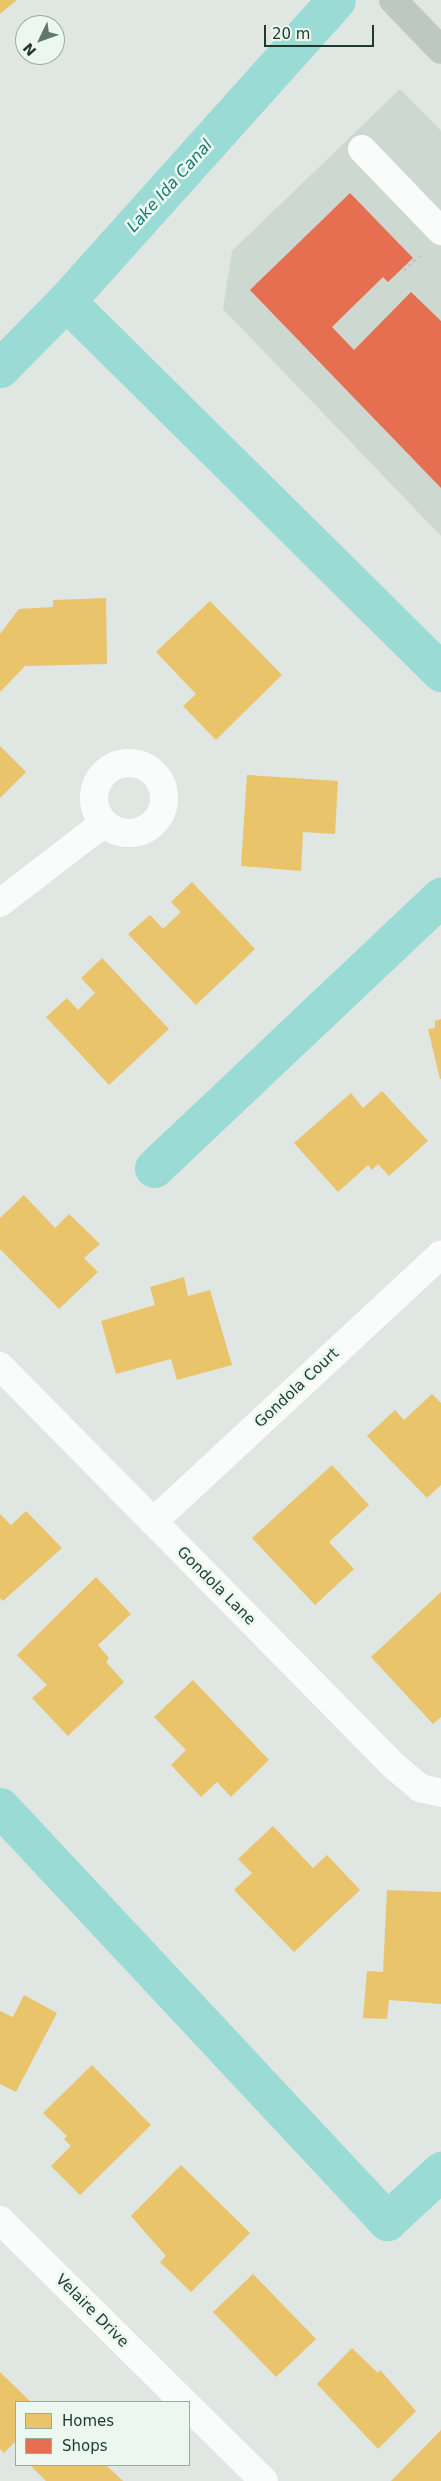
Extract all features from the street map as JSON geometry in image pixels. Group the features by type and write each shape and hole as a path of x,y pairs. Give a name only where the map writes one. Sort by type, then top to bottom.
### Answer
{"main road":[{"path":"393,0 441,50"}],"street":[{"path":"362,149 434,240"},
{"path":"0,903 104,823"},
{"name":"Gondola Court","path":"153,1522 441,1254"},
{"name":"Gondola Lane","path":"0,1366 394,1766 420,1788 441,1793"},
{"name":"Velaire Drive","path":"0,2220 183,2401"},
{"path":"190,2408 264,2481"}],"path":[{"path":"404,270 434,240"}],"shaded area":[{"path":"400,89 441,131 441,536 223,309 232,251"}],"building: Homes":[{"path":"0,0 17,0 0,14"},
{"path":"106,598 107,664 25,666 0,692 0,634 19,609 53,607 53,600"},
{"path":"210,601 282,675 216,740 183,706 196,694 156,652"},
{"path":"0,746 26,772 0,798"},
{"path":"247,775 338,781 335,834 303,832 301,871 241,866"},
{"path":"192,882 255,949 196,1005 128,934 150,915 163,929 181,912 171,902"},
{"path":"102,958 169,1029 109,1085 46,1017 67,998 78,1010 95,993 81,978"},
{"path":"441,1019 440,1079 428,1029 435,1028 435,1021"},
{"path":"382,1091 428,1141 389,1176 378,1164 372,1170 368,1165 338,1192 294,1143 351,1093 363,1108"},
{"path":"24,1195 55,1228 69,1214 100,1244 84,1258 98,1272 59,1309 0,1249 0,1218"},
{"path":"184,1277 188,1296 210,1290 232,1365 177,1380 171,1359 116,1374 101,1321 155,1305 150,1287"},
{"path":"432,1394 441,1403 441,1485 427,1498 367,1436 395,1410 404,1420"},
{"path":"332,1465 369,1505 329,1542 354,1569 315,1605 252,1538"},
{"path":"26,1511 62,1548 3,1601 0,1598 0,1514 11,1525"},
{"path":"96,1577 131,1614 98,1645 109,1658 106,1662 124,1682 68,1736 32,1698 47,1685 17,1655"},
{"path":"441,1592 441,1717 433,1724 371,1657"},
{"path":"193,1680 269,1760 231,1797 217,1782 201,1797 171,1765 186,1750 154,1717"},
{"path":"273,1826 313,1868 327,1855 360,1890 294,1952 234,1890 252,1873 238,1859"},
{"path":"387,1890 441,1892 441,2004 389,2000 387,2019 363,2018 367,1971 383,1972"},
{"path":"24,1995 57,2013 16,2092 0,2084 0,2011 13,2017"},
{"path":"92,2065 151,2125 80,2195 51,2166 71,2146 64,2139 67,2136 43,2113"},
{"path":"181,2165 250,2233 191,2292 160,2262 166,2256 131,2216"},
{"path":"253,2274 316,2339 276,2377 213,2312"},
{"path":"352,2348 378,2373 380,2370 416,2411 378,2449 317,2384"},
{"path":"0,2372 30,2401 15,2401 15,2442 4,2453 0,2449"},
{"path":"441,2430 441,2481 391,2481"},
{"path":"107,2466 123,2481 46,2481 32,2467"}],"building: Shops":[{"path":"350,193 413,258 388,282 383,277 332,327 354,350 411,292 441,321 441,488 250,290"}],"waterway":[{"name":"Lake Ida Canal","path":"0,368 66,301 336,0"},
{"path":"66,301 441,672"},
{"path":"154,1168 441,897"},
{"path":"0,1807 387,2221 441,2171"}]}
